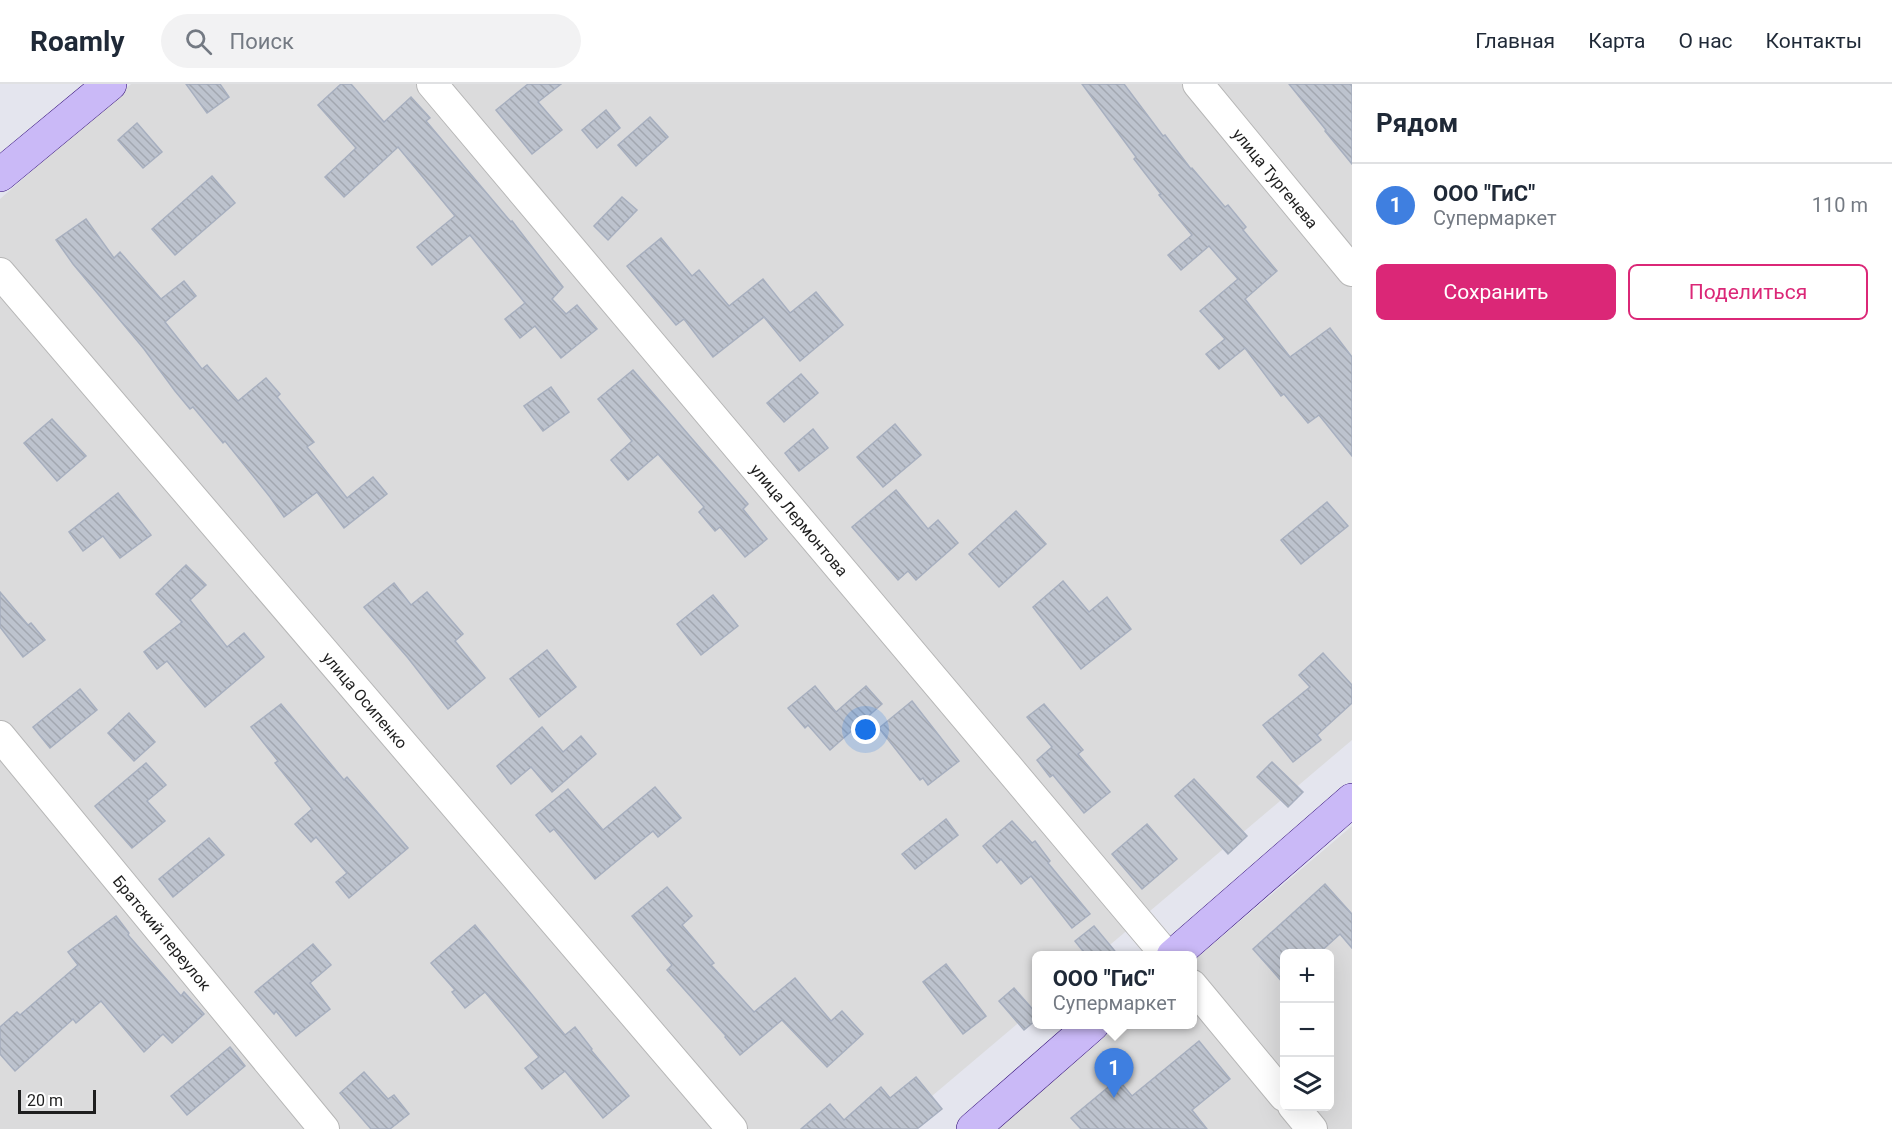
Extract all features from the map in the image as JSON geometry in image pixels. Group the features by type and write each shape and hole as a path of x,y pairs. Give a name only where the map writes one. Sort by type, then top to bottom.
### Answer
{"street":[{"path":"0,175 110,84"},
{"name":"улица Лермонтова","path":"432,84 1163,951"},
{"name":"улица Тургенева","path":"1198,84 1352,271"},
{"name":"улица Осипенко","path":"0,273 732,1129"},
{"name":"Братский переулок","path":"0,736 324,1129"},
{"path":"1179,951 1352,800"},
{"path":"1197,991 1280,1091"},
{"path":"973,1129 1087,1029"},
{"path":"1296,1111 1312,1129"}],"shaded area":[{"path":"131,84 1352,84 1352,740 1103,951 1032,951 1032,1011 893,1129 0,1129 0,199"},
{"path":"1352,826 1352,1129 996,1129 1114,1029 1197,1029 1197,958"}],"building":[{"path":"186,84 220,84 229,97 207,113"},
{"path":"341,84 351,84 384,122 411,97 430,118 426,121 512,221 563,287 552,299 566,314 577,305 597,329 561,358 535,326 520,338 505,319 525,303 470,235 432,265 417,247 455,216 398,147 344,197 325,177 356,148 318,105"},
{"path":"528,84 561,84 538,102 562,130 532,154 496,110"},
{"path":"1082,84 1124,84 1191,169 1225,207 1228,205 1246,227 1243,230 1277,271 1245,299 1290,357 1330,328 1352,357 1352,456 1319,415 1308,423 1284,394 1281,396 1245,348 1219,369 1206,354 1225,339 1200,311 1238,279 1209,246 1181,270 1168,255 1192,235 1159,195 1161,194 1134,159 1136,157"},
{"path":"1289,84 1352,84 1352,164 1325,131"},
{"path":"606,110 620,128 597,148 582,130"},
{"path":"650,117 668,137 636,166 618,145"},
{"path":"137,123 162,152 143,168 118,140"},
{"path":"212,176 235,203 175,255 152,229"},
{"path":"622,197 637,210 608,240 594,226"},
{"path":"86,219 114,258 120,252 161,299 184,281 196,296 165,322 202,369 207,365 238,401 266,378 280,394 277,397 314,442 307,447 347,498 373,477 387,494 344,528 317,492 284,517 225,441 223,443 193,407 190,409 175,391 56,240"},
{"path":"661,238 692,276 699,270 729,306 763,279 790,313 816,292 843,325 800,361 764,317 713,357 684,319 676,325 627,266"},
{"path":"633,370 748,504 743,509 767,539 745,557 720,527 715,531 699,512 704,507 658,454 628,480 611,460 632,441 598,399"},
{"path":"801,374 818,393 784,422 767,403"},
{"path":"551,387 569,412 543,431 524,406"},
{"path":"52,419 86,456 57,481 24,443"},
{"path":"895,424 921,455 883,487 857,457"},
{"path":"813,429 828,448 799,471 785,453"},
{"path":"896,490 928,529 938,520 958,543 916,580 908,571 898,580 852,527"},
{"path":"118,493 151,535 120,558 103,536 83,551 69,532"},
{"path":"1327,502 1348,526 1301,564 1281,540"},
{"path":"1016,511 1046,544 999,587 969,554"},
{"path":"186,565 206,585 190,600 227,647 244,633 264,657 205,707 167,661 157,669 144,652 182,622 156,594"},
{"path":"1063,581 1089,612 1107,597 1131,629 1081,669 1033,607"},
{"path":"394,583 411,605 427,592 463,634 455,641 485,678 448,709 364,607"},
{"path":"0,592 28,625 31,623 45,640 23,657 0,627"},
{"path":"713,595 738,626 701,655 677,624"},
{"path":"547,650 576,687 539,717 510,679"},
{"path":"1323,653 1352,685 1352,703 1317,735 1321,740 1293,762 1263,725 1310,687 1299,675"},
{"path":"815,686 836,712 866,686 882,704 830,750 808,725 805,728 788,708"},
{"path":"80,689 97,710 50,748 33,727"},
{"path":"912,701 959,761 928,785 923,778 920,780 879,728"},
{"path":"281,704 344,780 347,777 408,848 349,898 336,882 347,873 316,837 311,842 295,824 312,809 275,763 278,761 251,727"},
{"path":"1044,704 1083,750 1078,754 1110,792 1084,813 1053,775 1050,777 1037,760 1052,747 1027,717"},
{"path":"129,713 155,742 134,761 108,733"},
{"path":"542,727 563,752 581,736 596,754 552,792 531,767 511,784 497,766"},
{"path":"1272,762 1303,792 1288,807 1257,777"},
{"path":"146,763 166,785 147,801 165,821 132,848 95,806"},
{"path":"1194,779 1247,836 1228,854 1175,796"},
{"path":"655,787 681,818 658,837 653,831 595,879 554,829 550,832 536,815 568,789 603,830"},
{"path":"946,819 958,835 915,869 902,854"},
{"path":"1012,821 1032,843 1035,841 1050,861 1048,863 1090,914 1072,928 1031,876 1021,884 1001,859 997,863 983,846"},
{"path":"1147,824 1177,859 1142,889 1112,854"},
{"path":"209,838 224,855 173,897 159,879"},
{"path":"1325,884 1352,914 1352,948 1340,934 1324,949 1280,949 1280,979 1253,949"},
{"path":"667,887 692,916 682,925 714,963 711,965 754,1012 795,978 831,1021 842,1011 863,1034 827,1067 782,1020 740,1055 667,970 672,965 632,916"},
{"path":"116,916 129,933 128,935 181,996 184,992 204,1014 172,1043 163,1034 144,1052 101,1001 76,1023 73,1019 15,1071 0,1054 0,1027 17,1012 20,1015 78,965 68,952"},
{"path":"475,925 565,1035 575,1027 629,1096 603,1118 565,1071 542,1089 525,1068 539,1057 485,992 465,1008 452,992 455,990 431,963"},
{"path":"1094,926 1115,951 1083,951 1075,941"},
{"path":"313,944 331,965 310,983 330,1009 296,1036 276,1011 274,1014 255,992"},
{"path":"946,964 986,1016 963,1034 923,982"},
{"path":"1014,988 1032,1008 1032,1023 1024,1030 999,1001"},
{"path":"1199,1041 1230,1079 1192,1110 1207,1129 1081,1129 1071,1118 1118,1079 1132,1096"},
{"path":"230,1047 245,1066 187,1115 171,1096"},
{"path":"364,1072 388,1099 394,1095 409,1114 390,1129 371,1129 340,1093"},
{"path":"916,1077 942,1109 917,1129 801,1129 830,1104 844,1120 881,1087 890,1098"}],"place":[{"name":"ООО \"ГиС\"","path":"1114,1098"}]}
